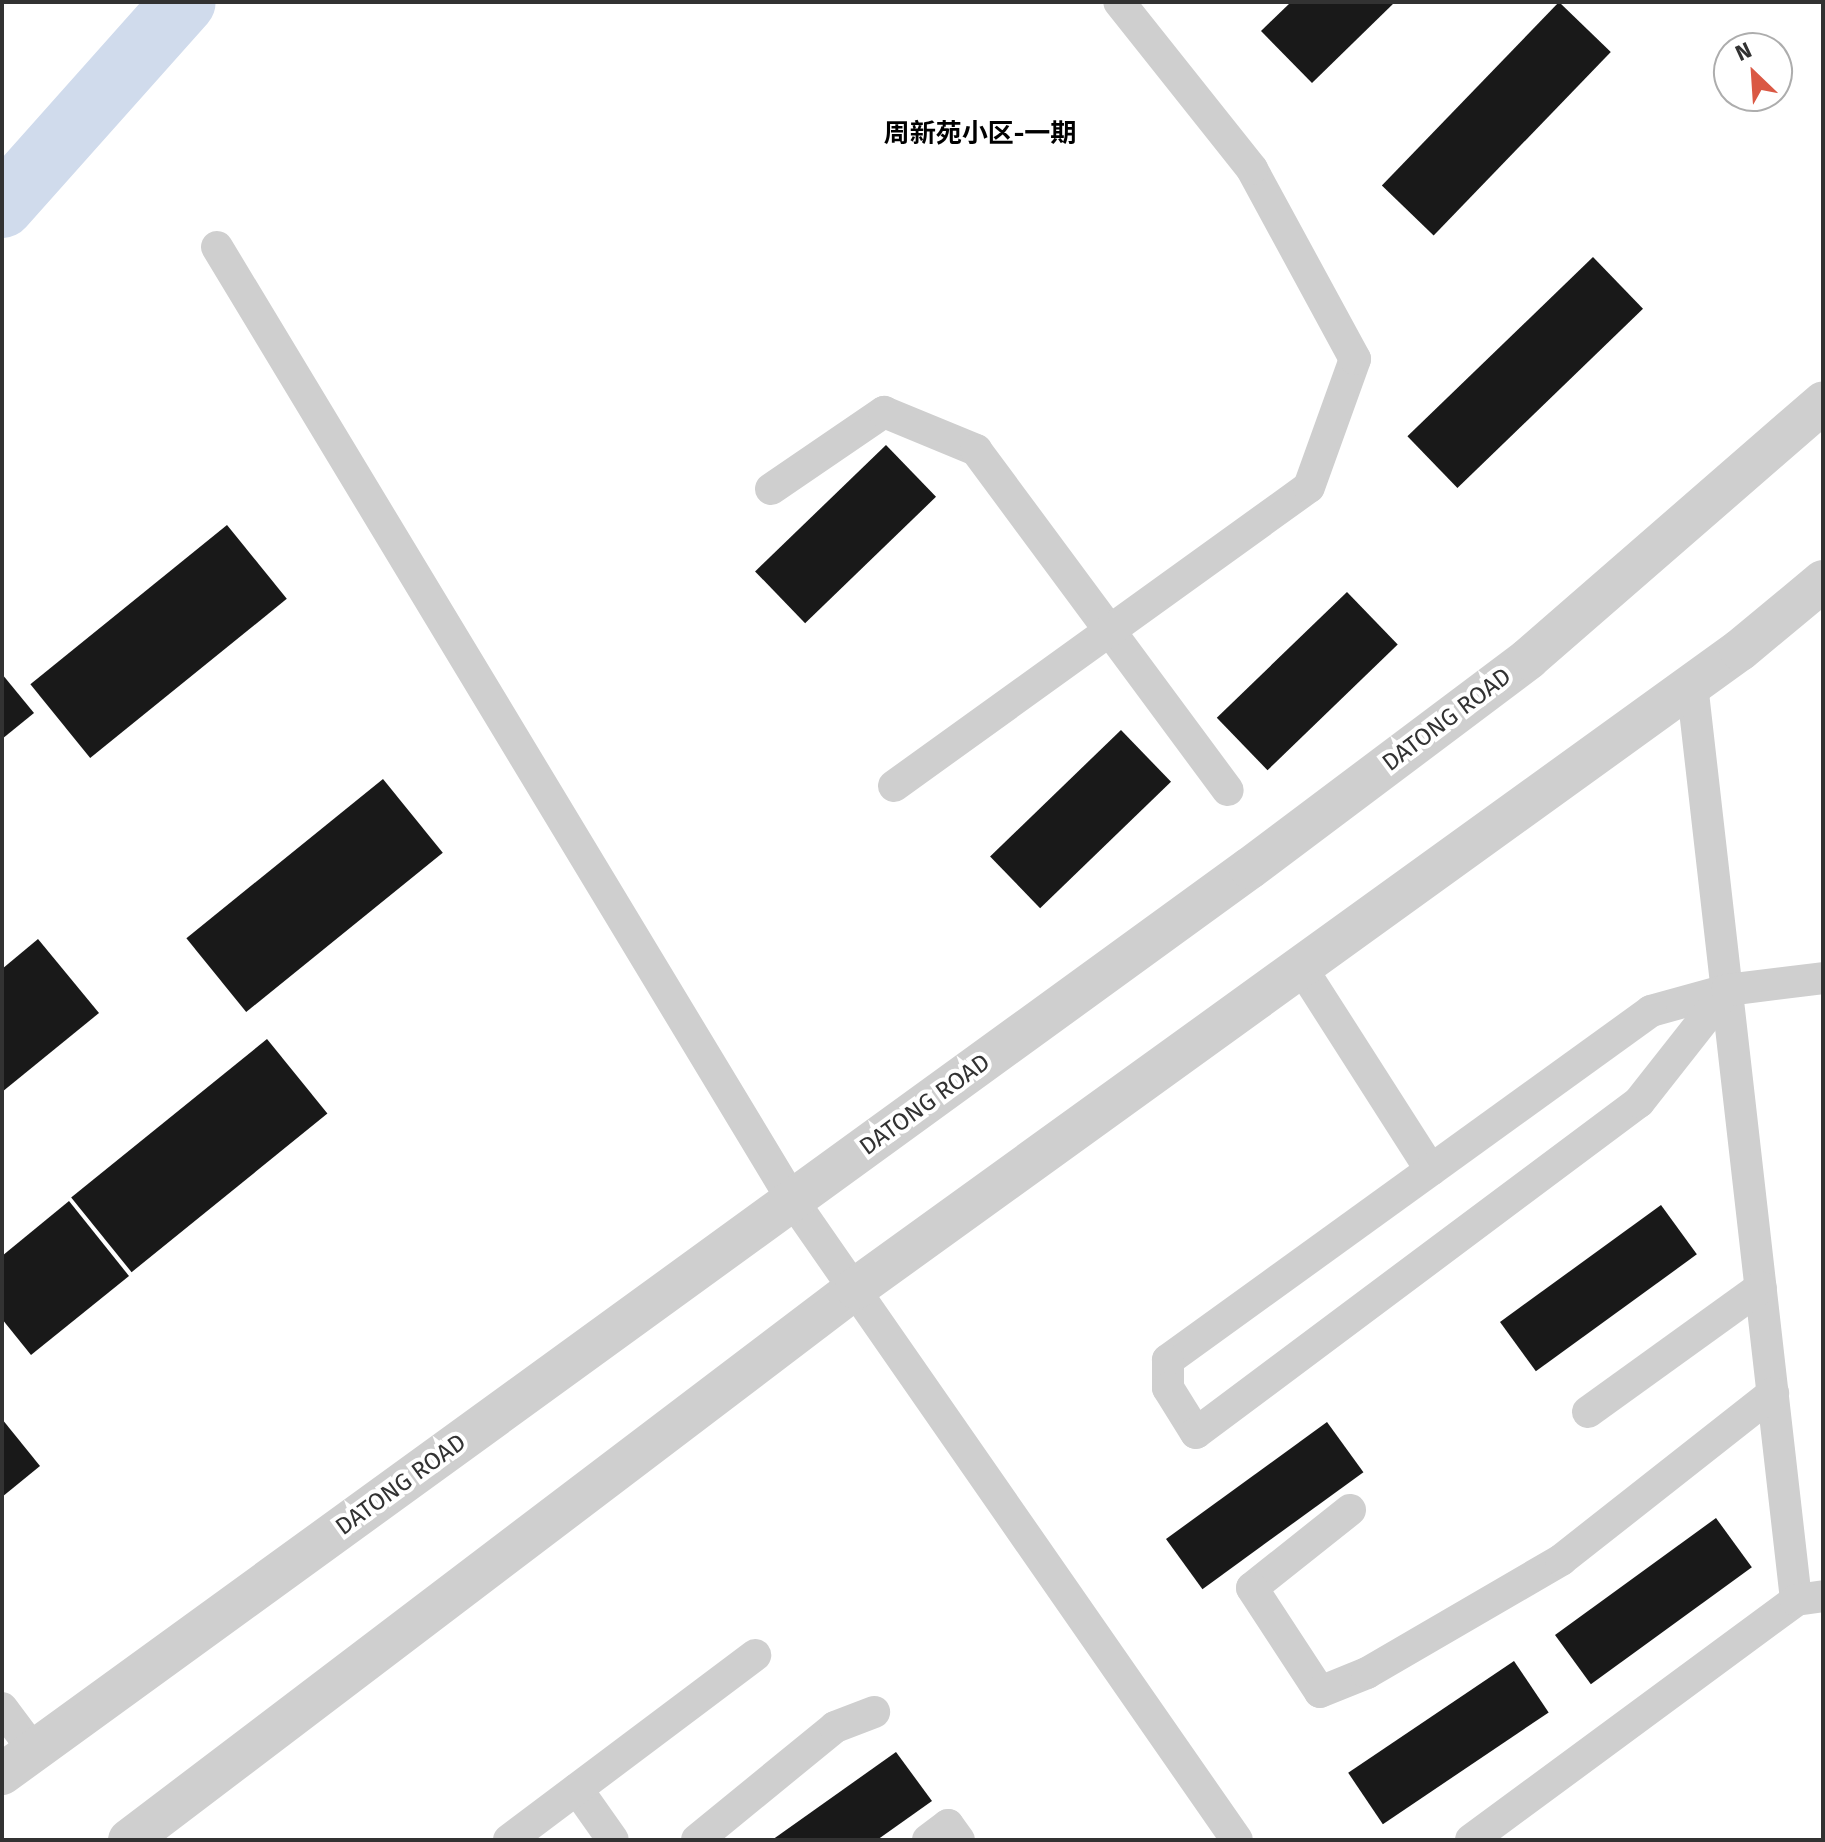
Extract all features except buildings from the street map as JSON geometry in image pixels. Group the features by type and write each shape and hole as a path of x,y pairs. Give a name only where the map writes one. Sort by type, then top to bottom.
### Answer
{"street":[{"path":"894,786 1309,487 1355,359 1252,169 1119,2"},
{"path":"217,247 793,1201 1237,1840"},
{"name":"DATONG ROAD","path":"18,1763 793,1201 1528,659 1823,403"},
{"path":"771,489 884,412 976,450 1107,633 1228,790"},
{"path":"129,1840 856,1288 1692,684 1823,581"},
{"path":"1471,1840 1810,1598 1773,1393 1692,684"},
{"path":"1301,967 1431,1170"},
{"path":"1727,990 1639,1102 1196,1433 1168,1388 1168,1360 1651,1011 1727,990 1823,978"},
{"path":"1588,1412 1761,1287"},
{"path":"1350,1510 1252,1588 1320,1692 1367,1673 1561,1560 1773,1393"},
{"path":"509,1840 755,1655"},
{"path":"2,1708 18,1763"},
{"path":"697,1840 835,1727 874,1712"},
{"path":"577,1789 613,1840"},
{"path":"928,1840 948,1825 959,1840"}],"waterway":[{"path":"2,206 184,2"}],"district":[{"name":"周新苑小区-一期","path":"980,134"}]}
